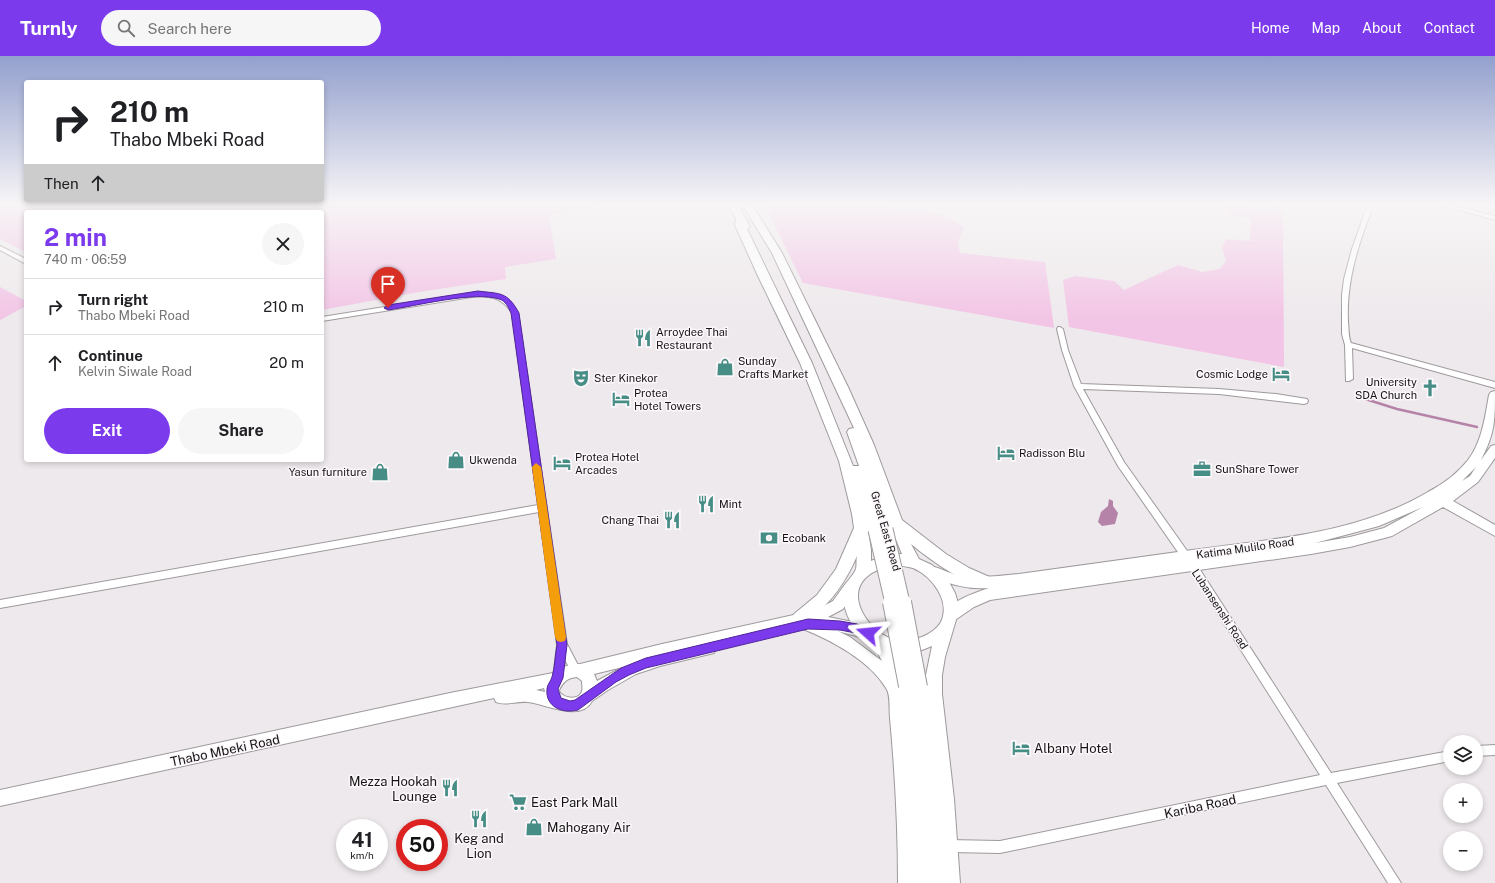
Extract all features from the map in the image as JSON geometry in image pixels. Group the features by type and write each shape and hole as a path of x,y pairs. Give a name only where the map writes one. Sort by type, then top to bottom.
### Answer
{"main road":[{"name":"Great East Road","path":"748,243 806,364 845,461 853,486 880,527 904,544 914,563"},
{"name":"Great East Road","path":"765,243 824,366 858,446 880,527 907,686 914,752 922,883"},
{"name":"Katima Mulilo Road","path":"929,570 966,583 989,583 1189,560 1311,549 1350,542 1387,532 1402,525 1437,499 1464,474 1477,456 1486,438 1495,395"},
{"name":"Katima Mulilo Road","path":"1437,499 1474,479 1495,449"},
{"path":"1437,499 1495,531"},
{"name":"Great East Road","path":"863,570 864,550 880,527"},
{"path":"907,686 855,647 804,621 831,589 852,551 880,527 921,544 968,576 989,583"},
{"path":"948,622 934,639 914,646 891,645 871,636 861,627 852,611 850,603 851,587 858,575 863,570 874,564 887,560 905,560 929,570 946,588 951,602 948,622 937,656 934,694 949,846 951,883"},
{"name":"Katima Mulilo Road","path":"948,622 966,604 978,597 1189,560"},
{"name":"Thabo Mbeki Road","path":"450,700 527,695 557,702 563,705 570,706 578,704 600,686 625,672 646,663 804,621 830,611 838,605 851,587"},
{"name":"Thabo Mbeki Road","path":"0,798 557,678 570,671 578,671 662,650 804,621 857,628 871,636"},
{"name":"Great East Road","path":"871,636 887,653 892,666 907,686 926,744 936,883"},
{"path":"578,671 589,678 590,690 588,696"},
{"path":"557,678 552,688 554,698 557,702"},
{"name":"Great East Road","path":"907,686 902,750 907,845 907,883"}],"street":[{"path":"1349,379 1348,345 1344,319 1345,290 1351,258 1357,243"},
{"path":"0,248 24,261"},
{"path":"324,319 478,294 503,297 510,302 515,313 562,645 557,678"},
{"name":"Lubansenshi Road","path":"1060,329 1067,356 1078,386 1121,464 1189,560 1395,883"},
{"path":"1348,345 1495,385"},
{"path":"1078,386 1194,391 1277,397 1304,401"},
{"path":"0,604 542,508"},
{"path":"562,645 578,671"},
{"path":"1483,751 1495,750"},
{"name":"Kariba Road","path":"949,846 1000,847 1329,779 1443,757"}],"shaded area":[{"path":"7,243 24,243 24,251"},
{"path":"324,243 553,243 556,259 505,267 506,279 419,292 324,310"},
{"path":"783,243 958,243 960,253 1045,262 1054,328 803,283"},
{"path":"1224,243 1283,243 1284,367 1069,327 1063,280 1075,276 1114,281 1124,290 1178,265 1202,272 1220,269 1226,261 1222,248"},
{"path":"0,287 24,300 24,307 0,320"},
{"path":"1109,499 1113,501 1113,506 1118,513 1115,524 1102,526 1098,522 1101,512 1108,506"}],"waterway":[{"path":"1362,398 1397,409 1477,427"}],"slow traffic":[{"path":"536,467 561,637"}],"place":[{"name":"Arroydee Thai Restaurant","path":"643,338"},
{"name":"Sunday Crafts Market","path":"725,367"},
{"name":"Cosmic Lodge","path":"1281,374"},
{"name":"Ster Kinekor","path":"581,378"},
{"name":"University SDA Church","path":"1430,388"},
{"name":"Protea Hotel Towers","path":"621,399"},
{"name":"Radisson Blu","path":"1006,453"},
{"name":"Ukwenda","path":"456,460"},
{"name":"Protea Hotel Arcades","path":"562,463"},
{"name":"SunShare Tower","path":"1202,469"},
{"name":"Yasun furniture","path":"380,472"},
{"name":"Mint","path":"706,504"},
{"name":"Chang Thai","path":"672,520"},
{"name":"Ecobank","path":"769,538"},
{"name":"Albany Hotel","path":"1021,748"},
{"name":"Mezza Hookah Lounge","path":"450,788"},
{"name":"East Park Mall","path":"518,802"},
{"name":"Keg and Lion","path":"479,819"},
{"name":"Mahogany Air","path":"534,827"}],"route":[{"path":"388,308 419,302 478,294 491,294 503,297 510,302 515,313 562,645 558,678 552,688 552,693 557,702 570,706 578,704 600,686 625,672 646,663 808,624 824,624 857,628 868,633"}]}
